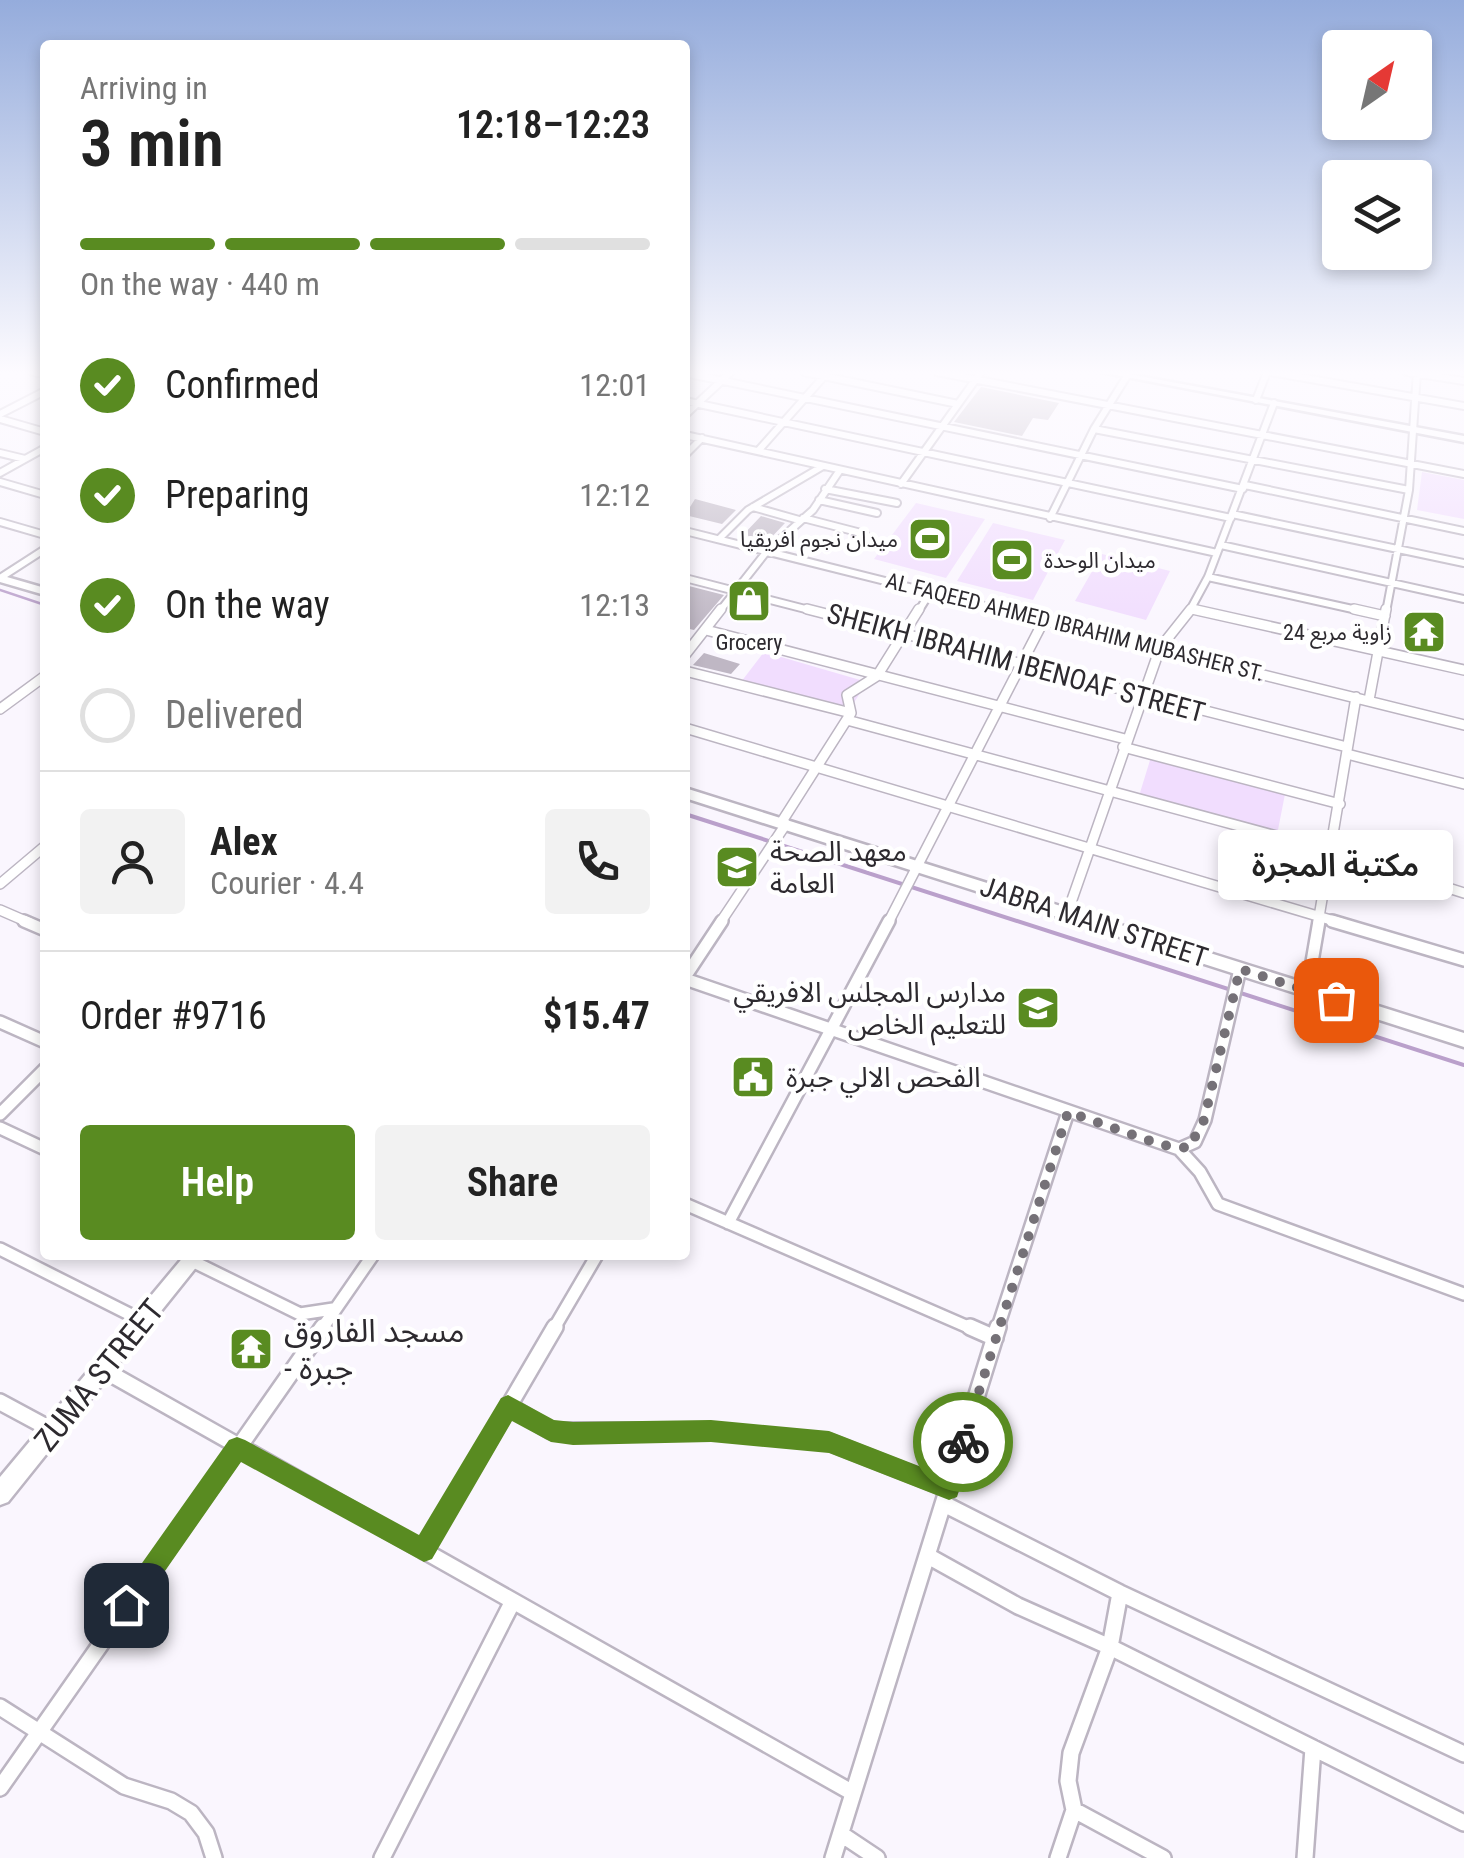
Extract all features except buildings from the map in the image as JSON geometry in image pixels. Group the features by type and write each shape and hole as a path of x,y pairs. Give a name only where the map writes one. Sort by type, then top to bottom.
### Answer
{"main road":[{"path":"0,578 40,590"},
{"name":"JABRA MAIN STREET","path":"690,795 1464,1040"},
{"name":"ZUMA STREET","path":"0,1494 193,1260"}],"street":[{"path":"0,473 25,459"},
{"path":"791,459 1050,518 1464,599"},
{"path":"901,484 918,459"},
{"path":"954,459 1464,563"},
{"path":"1050,518 1080,459"},
{"path":"1105,459 1464,531"},
{"path":"1248,459 1409,490"},
{"path":"1385,459 1464,474"},
{"path":"1369,700 1395,547 1409,490 1411,459"},
{"path":"1067,914 1160,648 1170,630 1191,610 1208,577 1255,460"},
{"path":"719,539 753,506 823,466"},
{"path":"690,649 768,551 819,500 840,470"},
{"path":"814,473 832,478"},
{"path":"868,499 884,480"},
{"path":"0,482 40,494"},
{"path":"825,489 898,503"},
{"path":"819,500 877,513"},
{"path":"753,506 866,534"},
{"path":"0,522 40,534"},
{"name":"AL FAQEED AHMED IBRAHIM MUBASHER ST.","path":"690,532 1464,725"},
{"path":"0,578 40,552"},
{"path":"1208,577 1386,616"},
{"name":"SHEIKH IBRAHIM IBENOAF STREET","path":"690,579 1464,784"},
{"path":"690,970 849,717 847,695 877,676 930,592"},
{"path":"1191,610 1464,670"},
{"path":"728,1223 977,756 1044,620"},
{"path":"706,630 1340,804"},
{"path":"690,671 977,756 1332,852 1464,893"},
{"path":"0,708 40,680"},
{"path":"1308,990 1356,697"},
{"path":"690,729 1464,960"},
{"path":"0,884 40,850"},
{"path":"0,910 40,928"},
{"path":"1180,1149 1195,1142 1204,1120 1240,969"},
{"path":"690,980 1180,1149 1200,1172 1218,1204 1464,1294"},
{"path":"0,1022 40,1040"},
{"path":"0,1114 40,1075"},
{"path":"833,1858 1068,1112"},
{"path":"0,1128 40,1147"},
{"path":"690,1206 995,1338"},
{"path":"0,1249 142,1321"},
{"path":"199,1260 300,1314 334,1309"},
{"path":"0,1788 369,1260"},
{"path":"424,1550 594,1260"},
{"path":"102,1370 853,1793"},
{"path":"0,1402 53,1431"},
{"path":"508,1406 551,1431 573,1434 711,1431 829,1442 946,1496 1120,1593 1464,1754"},
{"path":"928,1556 1018,1606 1110,1647 1464,1824"},
{"path":"1058,1858 1074,1810 1068,1782 1071,1753 1110,1647 1120,1593"},
{"path":"382,1858 512,1603"},
{"path":"0,1706 124,1786 171,1801 191,1813 206,1833 214,1858"},
{"path":"1306,1858 1313,1748"},
{"path":"1074,1810 1163,1858"},
{"path":"841,1834 877,1858"}],"shaded area":[{"path":"1422,472 1464,480 1464,519 1417,510"},
{"name":"ميدان نجوم افريقيا","path":"916,503 985,519 946,578 874,559"},
{"name":"ميدان الوحدة","path":"993,523 1065,540 1033,600 957,581"},
{"path":"1102,554 1170,571 1146,620 1075,601"},
{"path":"764,652 867,682 848,712 741,682"},
{"path":"1151,757 1285,794 1277,835 1139,796"}],"waterway":[{"path":"0,590 40,603"},
{"path":"690,816 1464,1065"}],"way so far":[{"path":"963,1442 1068,1112 1162,1145 1189,1148 1204,1120 1240,969 1336,1000"}],"place":[{"name":"ميدان نجوم افريقيا","path":"930,539"},
{"name":"ميدان الوحدة","path":"1012,560"},
{"name":"Grocery","path":"749,601"},
{"name":"زاوية مربع 24","path":"1424,632"},
{"name":"معهد الصحة العامة","path":"737,867"},
{"name":"مكتبة المجرة","path":"1336,1000"},
{"name":"مدارس المجلس الافريقي للتعليم الخاص","path":"1038,1008"},
{"name":"الفحص الالي جبرة","path":"753,1077"},
{"name":"مسجد الفاروق - جبرة","path":"251,1349"}],"route":[{"path":"126,1605 237,1448 424,1550 508,1406 551,1431 573,1434 711,1431 829,1442 949,1489 963,1442"}]}
